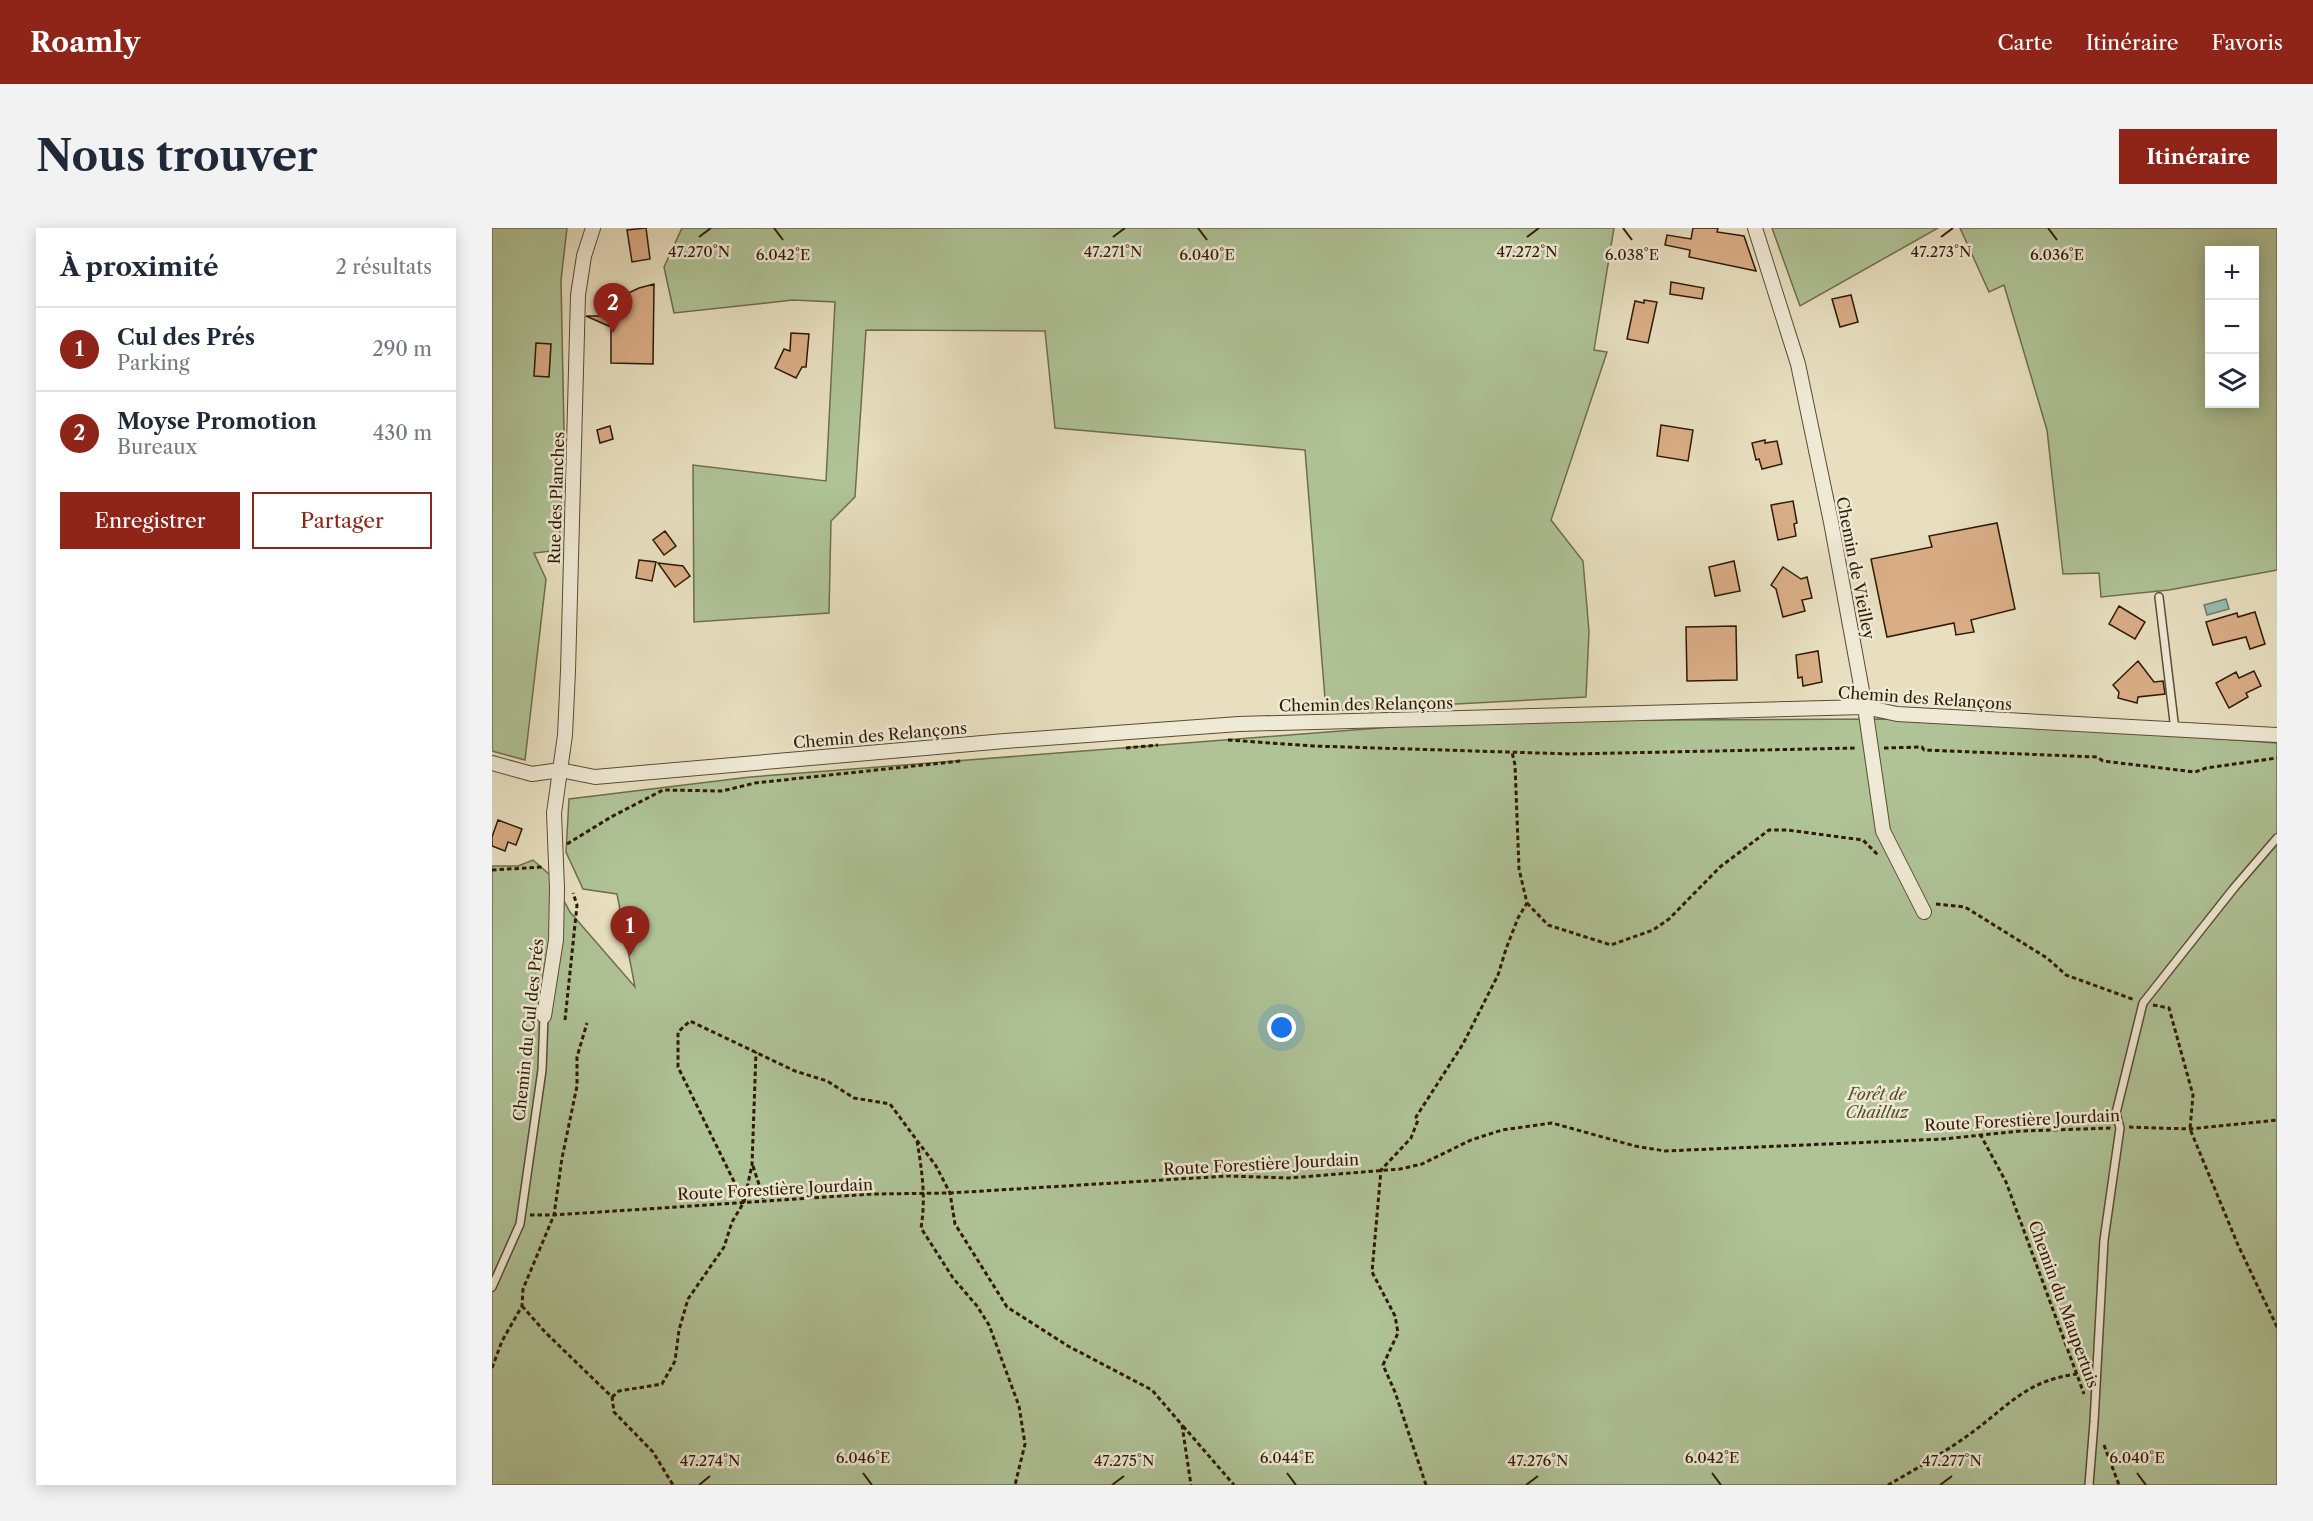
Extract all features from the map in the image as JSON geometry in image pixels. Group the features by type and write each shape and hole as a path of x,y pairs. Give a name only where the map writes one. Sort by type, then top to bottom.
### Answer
{"street":[{"name":"Rue des Planches","path":"560,770 565,735 568,671 578,295 584,256 593,228"},
{"name":"Chemin de Vieilley","path":"1755,228 1798,364 1832,522 1865,707 1883,831 1924,912"},
{"name":"Chemin des Relançons","path":"492,763 532,774 560,770 595,777 1005,741 1239,724 1865,707 1897,714 2277,735"},
{"name":"Chemin du Cul des Prés","path":"544,1016 556,940 554,813 560,770"}],"lane":[{"path":"2160,597 2175,730"},
{"path":"2088,1485 2094,1422 2104,1240 2120,1128 2116,1113 2143,1003 2234,888 2277,838"},
{"name":"Chemin du Cul des Prés","path":"492,1287 520,1224 542,1070 544,1016"}],"path":[{"path":"1225,740 1313,746 1571,754 1922,747 1924,750 2097,757 2103,761 2195,772 2206,768 2277,758"},
{"path":"1119,747 1160,745"},
{"path":"1511,752 1515,765 1519,869 1527,903 1548,925 1611,945 1653,930 1669,919 1720,867 1769,830 1787,830 1863,840 1887,863"},
{"path":"554,852 663,790 722,792 755,783 968,760"},
{"path":"492,870 545,867 556,870"},
{"path":"1911,886 1927,903 1965,907 2047,958 2066,975 2143,1003 2169,1008 2193,1095 2190,1130 2238,1245 2277,1326"},
{"path":"565,1020 566,987 577,906 573,893"},
{"path":"1426,1485 1395,1392 1383,1365 1398,1333 1395,1316 1372,1272 1381,1170 1411,1138 1418,1120 1416,1117 1463,1044 1498,975 1510,939 1527,903"},
{"path":"744,1202 678,1067 678,1032 690,1021 795,1071 827,1081 854,1098 890,1104 936,1166 950,1193 955,1224 1007,1307 1068,1346 1152,1390 1234,1485"},
{"path":"492,1368 502,1341 522,1306 524,1289 554,1215 562,1158 577,1086 577,1057 587,1023"},
{"path":"612,1397 619,1391 662,1384 675,1361 679,1330 688,1299 724,1247 732,1222 744,1202 752,1165 756,1052"},
{"name":"Route Forestière Jourdain","path":"521,1215 554,1215 744,1202 950,1193 1228,1176 1289,1178 1381,1170 1422,1164 1471,1140 1502,1130 1552,1123 1635,1146 1665,1151 1943,1138 2021,1131 2120,1128 2139,1125 2190,1130 2277,1120"},
{"name":"Chemin du Maupertuis","path":"1980,1134 2006,1182 2119,1485"},
{"path":"917,1140 924,1194 921,1228 953,1278 977,1306 989,1325 1019,1406 1025,1444 1015,1485"},
{"path":"752,1165 765,1201"},
{"path":"522,1306 545,1332 612,1397 614,1412 653,1452 673,1485"},
{"path":"1888,1485 1974,1431 2004,1405 2037,1384 2077,1374"},
{"path":"1182,1425 1191,1485"}],"green space":[{"path":"492,228 567,228 561,280 564,432 559,550 534,553 546,579 525,760 492,751"},
{"path":"682,228 1614,228 1594,350 1607,352 1551,520 1583,561 1589,631 1586,697 1326,711 1305,450 1055,428 1045,331 866,330 855,497 831,521 829,613 694,622 693,465 826,481 835,302 793,300 674,313 664,267"},
{"path":"1772,228 1938,228 1800,306"},
{"path":"1960,228 2277,228 2277,570 2169,590 2101,597 2099,573 2063,574 2047,430 2004,285 1989,292"},
{"name":"Forêt de Chailluz","path":"1885,719 2078,728 2277,743 2277,1485 492,1485 492,866 518,866 533,860 550,875 570,912 635,987 617,894 583,889 566,852 569,799 750,777 1469,721"}],"water":[{"path":"2226,599 2229,609 2207,615 2204,605"}],"building":[{"path":"646,228 650,259 632,262 627,230"},
{"path":"1693,228 1718,228 1717,232 1744,236 1756,271 1689,257 1690,250 1665,245 1667,235 1691,239"},
{"path":"1671,282 1704,288 1702,299 1670,294"},
{"path":"654,284 653,364 611,363 611,327 586,316 611,316 611,296 622,296"},
{"path":"1851,295 1858,322 1840,327 1832,299"},
{"path":"1644,300 1657,302 1648,343 1627,339 1635,301 1644,303"},
{"path":"791,333 809,334 806,367 802,367 796,378 775,368 784,349 790,351"},
{"path":"536,343 551,344 549,377 534,376"},
{"path":"1661,425 1693,430 1688,461 1657,456"},
{"path":"610,426 613,439 600,443 597,430"},
{"path":"1765,440 1765,443 1777,441 1782,464 1762,469 1759,459 1756,460 1752,443"},
{"path":"1793,501 1797,523 1794,524 1796,536 1778,540 1771,505"},
{"path":"1997,523 2015,609 1971,620 1974,632 1956,635 1954,623 1887,637 1871,559 1932,547 1929,536"},
{"path":"665,531 676,546 664,555 653,540"},
{"path":"639,560 656,562 652,581 636,578"},
{"path":"1734,561 1740,591 1715,596 1709,567"},
{"path":"658,563 683,566 690,576 675,587"},
{"path":"1783,567 1801,579 1807,577 1812,598 1802,600 1805,611 1783,617 1776,589 1771,585"},
{"path":"2119,606 2145,622 2135,639 2109,624"},
{"path":"2255,612 2265,644 2250,649 2246,637 2213,645 2206,622 2237,613 2238,617"},
{"path":"1736,626 1737,680 1687,681 1686,627"},
{"path":"1818,651 1822,682 1803,686 1802,677 1798,678 1796,655"},
{"path":"2138,661 2154,682 2163,681 2165,694 2138,697 2137,703 2118,698 2119,692 2113,685"},
{"path":"2254,671 2261,686 2246,693 2248,697 2229,708 2216,683 2236,672 2239,678"},
{"path":"498,820 522,829 516,845 508,842 505,851 492,846 492,837"}],"place":[{"name":"Moyse Promotion","path":"613,333"},
{"name":"Cul des Prés","path":"630,956"}]}
